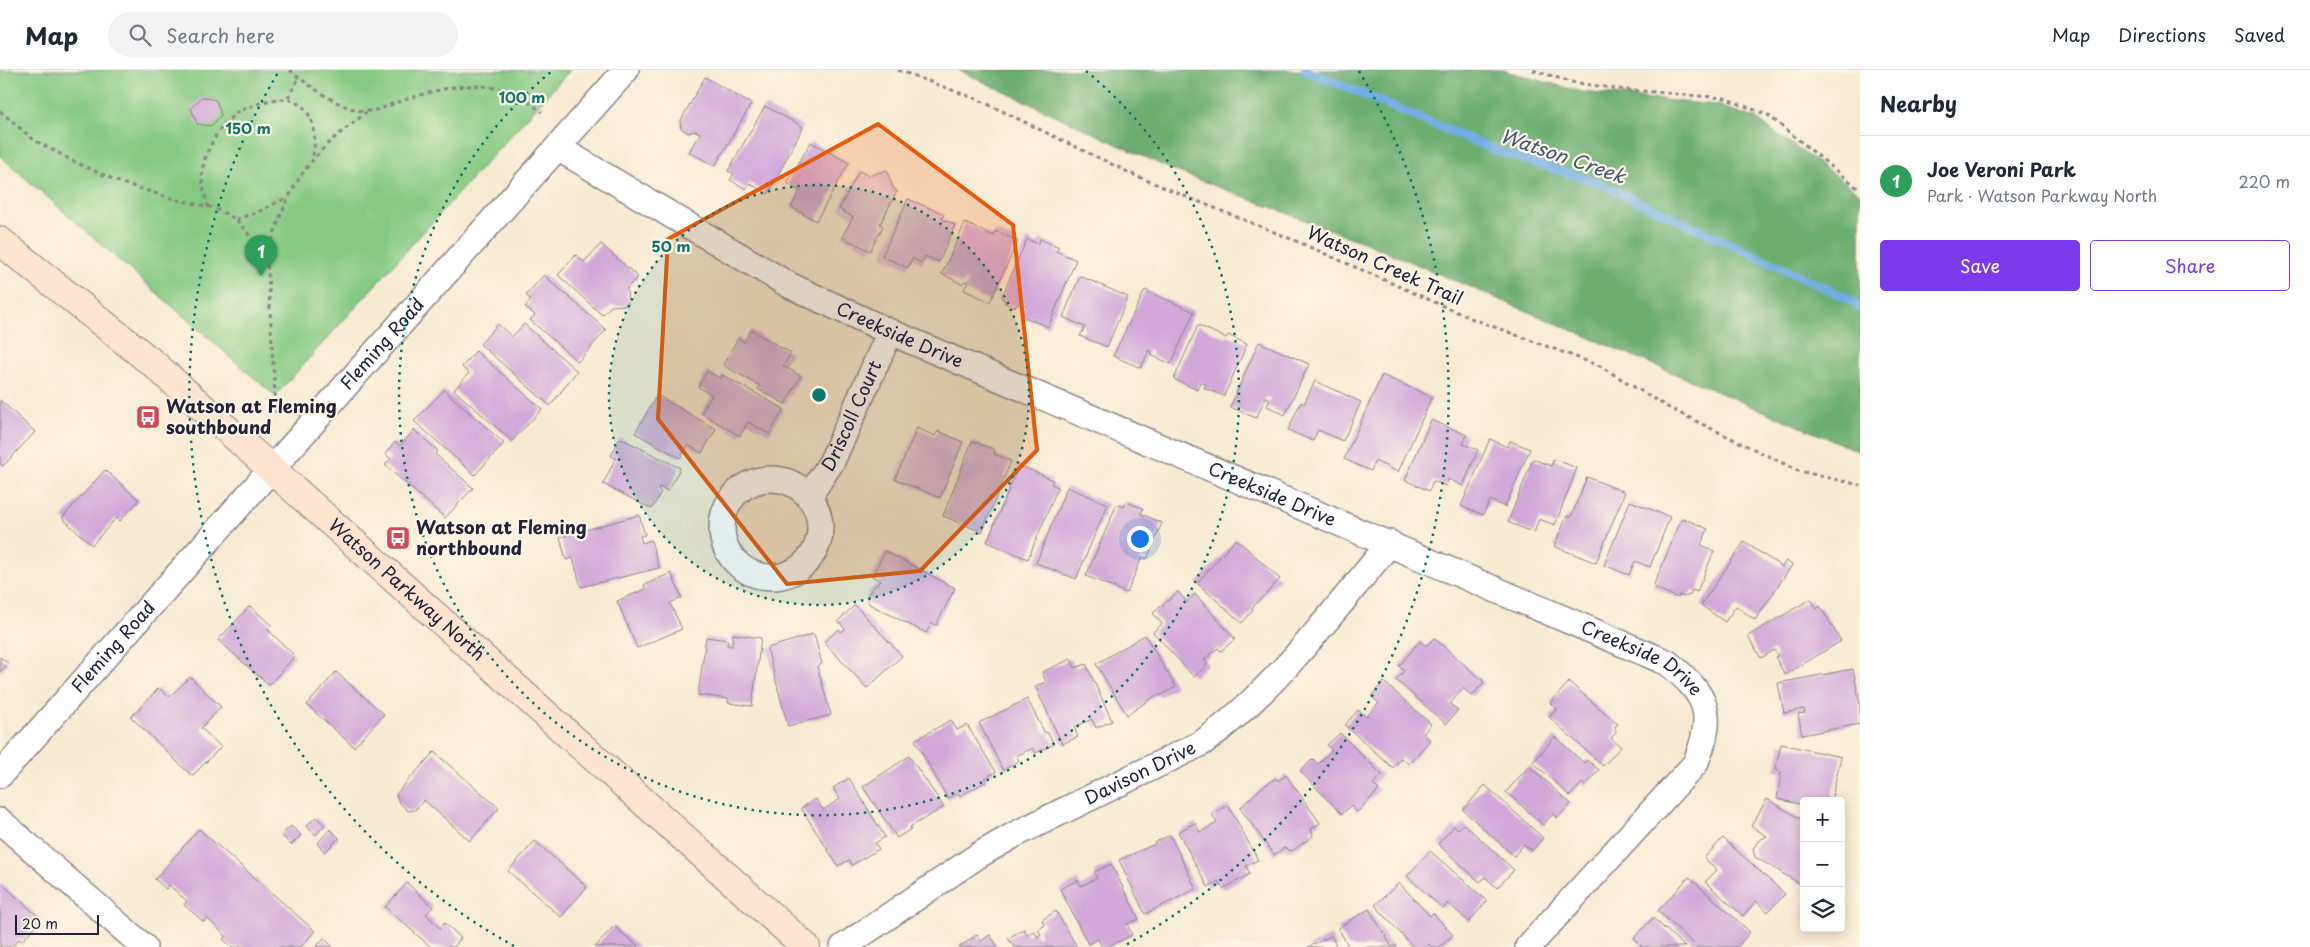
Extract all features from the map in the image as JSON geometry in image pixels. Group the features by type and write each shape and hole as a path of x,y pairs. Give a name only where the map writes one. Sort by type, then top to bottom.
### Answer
{"main road":[{"name":"Watson Parkway North","path":"0,241 155,365 806,947"}],"street":[{"name":"Fleming Road","path":"0,775 626,70"},
{"name":"Creekside Drive","path":"558,148 789,285 890,332 1668,662 1691,682 1702,699 1706,720 1705,739 1695,764 1528,947"},
{"name":"Driscoll Court","path":"809,497 832,461 890,332"},
{"name":"Davison Drive","path":"843,947 1014,834 1202,742 1226,725 1274,680 1390,543"},
{"path":"0,820 144,947"}],"path":[{"path":"290,70 333,101 366,112"},
{"name":"Watson Creek Trail","path":"898,70 979,100 1136,176 1296,241 1473,319 1600,366 1669,408 1799,471 1860,486"},
{"path":"1533,70 1571,82 1618,90 1724,98 1768,115 1860,190"},
{"path":"288,98 299,77"},
{"path":"276,413 267,257 293,185 320,151 366,112 457,86 497,87 531,104 542,112"},
{"path":"208,207 202,178 205,159 215,137 236,113 266,100 288,98 307,112 313,126 312,161"},
{"path":"0,111 34,140 75,162 119,182 208,207 236,219 267,257"},
{"path":"236,219 256,213 288,196"}],"highlighted area":[{"path":"878,124 1013,225 1037,450 920,571 787,584 658,419 668,239"}],"green space":[{"path":"0,70 570,70 275,396 0,156"},
{"path":"958,70 1502,70 1582,92 1716,105 1755,118 1860,193 1860,452 1368,244 1168,168"}],"building":[{"path":"705,77 751,104 715,166 689,152 700,133 695,131 688,133 681,128 680,122"},
{"path":"202,97 216,100 221,115 211,126 197,124 191,108"},
{"path":"765,106 803,127 768,194 749,183 746,189 730,180 734,174 728,171"},
{"path":"811,142 849,163 816,221 791,207 800,191 787,183"},
{"path":"887,170 893,188 897,191 880,224 883,226 870,251 842,237 853,217 839,209 859,171 869,176"},
{"path":"908,199 944,214 942,219 955,225 939,262 925,256 922,263 912,258 908,268 882,256"},
{"path":"965,223 994,236 995,231 1018,241 990,302 964,290 968,282 964,281 962,284 942,274"},
{"path":"1027,239 1038,244 1040,239 1059,247 1056,251 1076,260 1048,327 1022,316 1026,306 1021,303 1014,307 1005,303 1002,296"},
{"path":"601,244 638,277 627,288 628,305 611,306 602,315 558,275 576,255 584,262"},
{"path":"544,275 606,330 578,362 530,320 535,315 525,307 531,300 526,295"},
{"path":"1080,276 1128,297 1107,347 1080,336 1085,327 1063,317"},
{"path":"1145,290 1194,312 1171,364 1151,355 1152,352 1149,350 1141,368 1113,356"},
{"path":"498,324 512,337 524,324 577,371 550,406 480,344"},
{"path":"1198,325 1226,338 1228,335 1247,344 1224,396 1204,388 1206,384 1200,382 1197,390 1174,379"},
{"path":"751,330 791,353 783,366 801,376 785,404 758,389 760,386 723,365 738,338 744,342"},
{"path":"1259,342 1309,364 1285,415 1267,406 1270,399 1266,397 1256,418 1230,407"},
{"path":"476,351 542,409 512,441 454,390 469,373 462,367"},
{"path":"707,371 721,379 722,375 784,409 769,434 748,422 740,436 701,413 712,395 698,387"},
{"path":"1382,375 1432,397 1398,472 1375,461 1371,471 1344,459"},
{"path":"1315,381 1361,402 1343,441 1318,430 1313,441 1288,430 1301,402 1304,404"},
{"path":"444,390 504,443 475,475 414,421"},
{"path":"657,395 716,429 702,453 688,445 680,458 635,433"},
{"path":"0,400 35,432 3,466 0,464"},
{"path":"1431,420 1467,435 1463,444 1478,450 1463,486 1448,479 1446,486 1433,481 1429,491 1405,480"},
{"path":"917,428 935,436 938,431 963,442 940,498 895,479"},
{"path":"414,430 438,451 435,454 473,488 445,518 385,465 391,459 385,454 395,442 400,446"},
{"path":"620,438 680,468 668,491 659,487 658,491 661,492 652,509 603,484 616,458 611,456"},
{"path":"1490,439 1507,447 1510,441 1530,449 1505,507 1490,500 1483,515 1461,506"},
{"path":"972,441 995,450 994,454 1011,461 982,532 943,516"},
{"path":"1533,459 1551,466 1554,459 1577,468 1555,525 1539,519 1534,533 1508,522"},
{"path":"1019,465 1053,480 1051,484 1058,487 1028,559 987,542"},
{"path":"105,470 139,500 120,521 116,518 92,545 62,518"},
{"path":"1587,477 1625,492 1596,563 1554,546 1567,516 1571,517"},
{"path":"1067,487 1108,504 1076,579 1036,563"},
{"path":"1630,501 1670,517 1650,567 1635,561 1629,575 1604,565"},
{"path":"1126,502 1143,508 1141,514 1162,523 1147,559 1142,557 1127,593 1086,576 1117,504 1124,507"},
{"path":"639,515 645,535 640,536 642,543 651,540 659,568 581,587 573,558 566,560 560,537"},
{"path":"1682,518 1708,529 1701,545 1714,551 1697,592 1692,590 1690,595 1684,597 1679,595 1678,598 1653,587"},
{"path":"1236,539 1280,579 1252,608 1253,610 1242,623 1197,583"},
{"path":"1744,542 1782,567 1786,561 1792,565 1755,620 1736,606 1725,622 1701,605"},
{"path":"885,551 955,588 936,625 932,623 926,633 869,604 867,596 872,588 881,581 872,576"},
{"path":"671,573 682,598 670,603 682,629 637,648 617,601 646,589 644,585"},
{"path":"1178,592 1187,602 1195,594 1235,639 1221,651 1218,648 1204,660 1208,664 1194,677 1153,632 1162,624 1153,613"},
{"path":"1811,599 1817,609 1820,606 1841,641 1785,675 1775,657 1778,656 1774,650 1761,658 1748,636"},
{"path":"855,605 902,656 867,688 824,642 839,629 841,632 845,629 838,621"},
{"path":"250,606 272,626 268,630 295,656 269,685 218,640"},
{"path":"733,634 761,638 752,706 728,703 729,699 698,695 706,637 728,640 727,645 732,646"},
{"path":"814,634 822,664 817,666 831,715 788,726 767,648"},
{"path":"1145,635 1176,687 1160,696 1158,694 1127,715 1096,664"},
{"path":"1434,638 1484,682 1472,696 1463,688 1450,704 1458,710 1446,724 1396,680 1404,671 1399,666 1420,641 1426,646"},
{"path":"0,657 8,663 0,672"},
{"path":"1071,659 1075,668 1086,664 1112,721 1096,728 1092,719 1074,727 1078,737 1062,744 1035,686 1046,682 1042,672"},
{"path":"1853,669 1860,704 1860,724 1802,735 1798,714 1805,713 1804,709 1784,713 1778,683"},
{"path":"336,672 384,714 354,747 307,705"},
{"path":"190,677 221,707 201,728 221,747 192,776 131,717 159,688 169,697"},
{"path":"1384,682 1431,724 1423,734 1430,740 1409,764 1401,758 1393,768 1345,725 1358,710 1366,717 1379,703 1371,696"},
{"path":"1569,682 1618,724 1615,726 1616,733 1611,738 1621,747 1603,766 1549,717 1557,709 1550,703"},
{"path":"1027,699 1045,733 1047,732 1054,744 1036,753 1033,748 1016,756 1019,761 1003,770 979,723"},
{"path":"951,720 957,730 967,725 996,772 985,778 987,781 960,796 958,793 948,799 915,740"},
{"path":"1340,733 1382,775 1373,784 1379,790 1357,812 1351,805 1342,814 1300,771 1313,759 1318,764 1332,750 1327,745"},
{"path":"1555,737 1584,763 1587,760 1599,770 1585,786 1582,783 1570,796 1533,762"},
{"path":"1781,744 1841,757 1832,797 1800,797 1800,804 1777,799 1781,772 1775,770"},
{"path":"434,752 499,808 470,841 424,800 415,810 408,811 399,802 396,794"},
{"path":"909,756 944,807 910,827 911,829 897,838 863,787"},
{"path":"1529,766 1571,804 1557,818 1553,814 1543,825 1506,792"},
{"path":"1286,775 1320,823 1311,829 1313,836 1292,851 1284,848 1274,855 1240,808 1261,788 1276,778 1278,781"},
{"path":"849,778 885,837 875,843 879,849 852,865 849,860 838,866 801,808 816,799 823,810 840,799 833,788"},
{"path":"1485,785 1543,838 1532,851 1524,844 1514,856 1463,810"},
{"path":"1767,799 1800,819 1800,884 1755,857 1753,849 1758,841 1767,836 1751,826"},
{"path":"1228,805 1258,860 1246,866 1250,874 1223,889 1218,881 1208,887 1178,832 1195,823 1200,832 1208,828 1217,823 1212,814"},
{"path":"316,817 325,825 316,835 306,826"},
{"path":"1464,824 1514,870 1497,888 1485,877 1480,882 1438,844 1454,826 1458,829"},
{"path":"291,826 301,835 291,845 282,834"},
{"path":"199,829 315,931 301,947 232,947 223,939 226,936 207,918 204,922 184,905 187,901 169,885 166,889 155,879"},
{"path":"330,829 339,838 325,852 317,844"},
{"path":"1170,835 1196,889 1145,914 1119,860"},
{"path":"1723,838 1785,894 1768,912 1756,901 1743,916 1705,882 1717,870 1704,858"},
{"path":"535,841 587,887 561,917 508,871"},
{"path":"1430,851 1487,901 1469,922 1448,903 1443,909 1407,876"},
{"path":"1111,864 1139,919 1127,924 1132,935 1108,947 1102,947 1098,939 1088,944 1060,889 1078,880 1081,886 1097,878 1094,872"},
{"path":"1689,877 1750,932 1737,947 1697,947 1658,911"},
{"path":"0,882 41,919 22,941 19,939 12,947 0,947"},
{"path":"407,883 433,907 426,914 440,928 445,923 461,938 454,947 431,947 385,907"},
{"path":"1399,883 1430,916 1433,913 1453,935 1440,947 1432,947 1429,944 1425,947 1413,947 1375,905"},
{"path":"1369,909 1392,947 1349,947 1338,928"},
{"path":"1056,911 1077,947 1014,947 1008,938 1024,929 1027,935 1034,931 1038,937 1041,934 1038,930 1045,925 1042,920"},
{"path":"1653,918 1685,947 1640,947 1641,945 1634,938"},
{"path":"614,926 638,946 595,947"},
{"path":"977,935 981,941 990,935 998,947 959,947"},
{"path":"1331,936 1337,947 1308,947"},
{"path":"324,938 333,947 316,947"}],"waterway":[{"name":"Watson Creek","path":"1305,70 1497,151 1596,182 1849,299 1860,308"}],"place":[{"name":"Joe Veroni Park","path":"261,276"},
{"name":"Watson at Fleming southbound","path":"148,417"},
{"name":"Watson at Fleming northbound","path":"398,538"}]}
